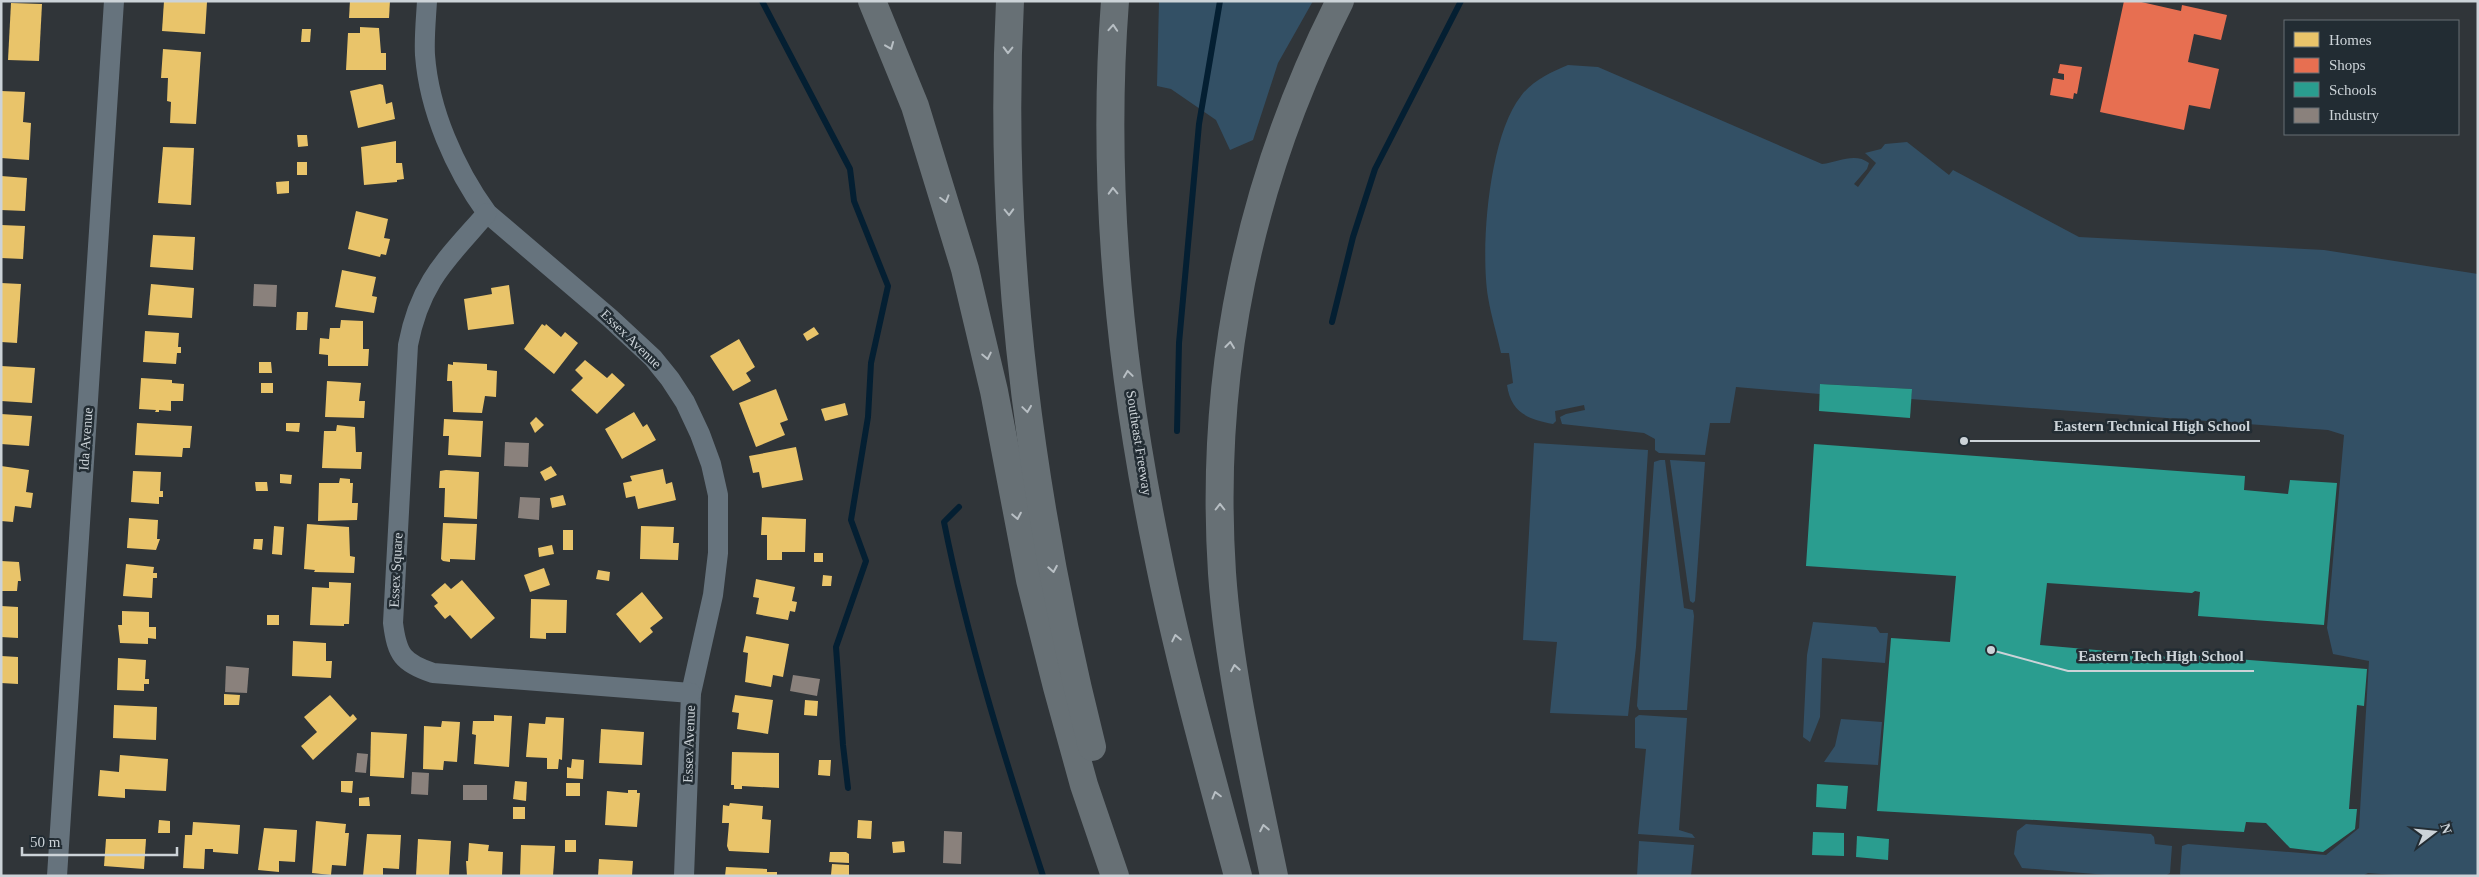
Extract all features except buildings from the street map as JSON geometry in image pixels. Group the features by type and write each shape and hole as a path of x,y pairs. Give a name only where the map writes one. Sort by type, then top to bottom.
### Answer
{"highway":[{"path":"872,1 915,106 965,269 994,391 1030,580 1054,678 1084,785 1115,876"},
{"path":"1010,1 1007,141 1010,252 1019,359 1053,573 1076,683 1128,876"},
{"name":"Southeast Freeway","path":"1115,1 1111,133 1115,239 1125,351 1138,446 1156,550 1180,658 1238,876"},
{"path":"1274,876 1229,633 1222,575 1220,447 1232,328 1248,246 1288,117 1313,54 1340,1"}],"street":[{"name":"Ida Avenue","path":"57,876 114,1"},
{"name":"Essex Avenue","path":"427,1 425,55 434,105 464,178 487,214 610,318 653,358 680,394 700,434 711,464 718,495 718,553 713,595 691,693 684,876"},
{"name":"Essex Square","path":"487,214 442,264 428,284 413,317 408,346 393,623 399,650 408,663 433,673 691,693"}],"shaded area":[{"path":"1159,1 1313,1 1278,63 1253,140 1230,150 1216,120 1171,89 1157,86"},
{"path":"1568,65 1598,67 1822,164 1852,158 1864,160 1869,163 1867,169 1854,184 1858,187 1876,163 1865,153 1881,149 1885,144 1907,142 1949,175 1953,170 2079,237 2324,250 2478,274 2478,876 2407,876 2368,873 2362,876 2182,876 2180,874 2182,846 2188,844 2326,855 2359,828 2369,661 2333,654 2327,628 2344,435 2328,430 1911,399 1912,389 1821,384 1820,394 1736,387 1730,423 1710,423 1705,455 1659,453 1655,450 1655,439 1644,433 1562,424 1560,417 1585,410 1584,405 1555,411 1556,421 1553,424 1536,420 1522,413 1512,402 1509,395 1507,385 1513,383 1509,353 1501,353 1488,297 1485,250 1486,222 1494,164 1501,137 1510,114 1521,96 1536,81"},
{"path":"1534,443 1648,450 1636,647 1628,716 1550,713 1557,642 1523,640"},
{"path":"1665,460 1684,608 1693,610 1694,616 1687,710 1639,710 1637,706 1654,462"},
{"path":"1670,460 1705,462 1695,601 1693,603 1690,601"},
{"path":"1813,622 1876,627 1880,633 1888,633 1885,663 1822,658 1820,717 1810,742 1803,737 1807,655"},
{"path":"1639,715 1687,718 1679,830 1692,834 1695,838 1638,834 1646,749 1635,748 1635,718"},
{"path":"1841,719 1882,722 1878,765 1824,762 1835,746"},
{"path":"2026,824 2151,834 2154,837 2155,844 2172,846 2170,873 2165,876 2119,876 2022,868 2014,854 2017,831"},
{"path":"1639,841 1694,845 1691,876 1637,876"}],"waterway":[{"path":"762,1 850,169 854,201 888,286 871,363 868,417 851,520 866,561 836,647 848,788"},
{"path":"1177,431 1179,343 1199,124 1220,1"},
{"path":"1332,322 1353,237 1375,169 1461,1"},
{"path":"959,507 944,522 964,611 988,700 1043,876"}],"place":[{"name":"Eastern Technical High School","path":"1964,441"},
{"name":"Eastern Tech High School","path":"1991,650"}]}
